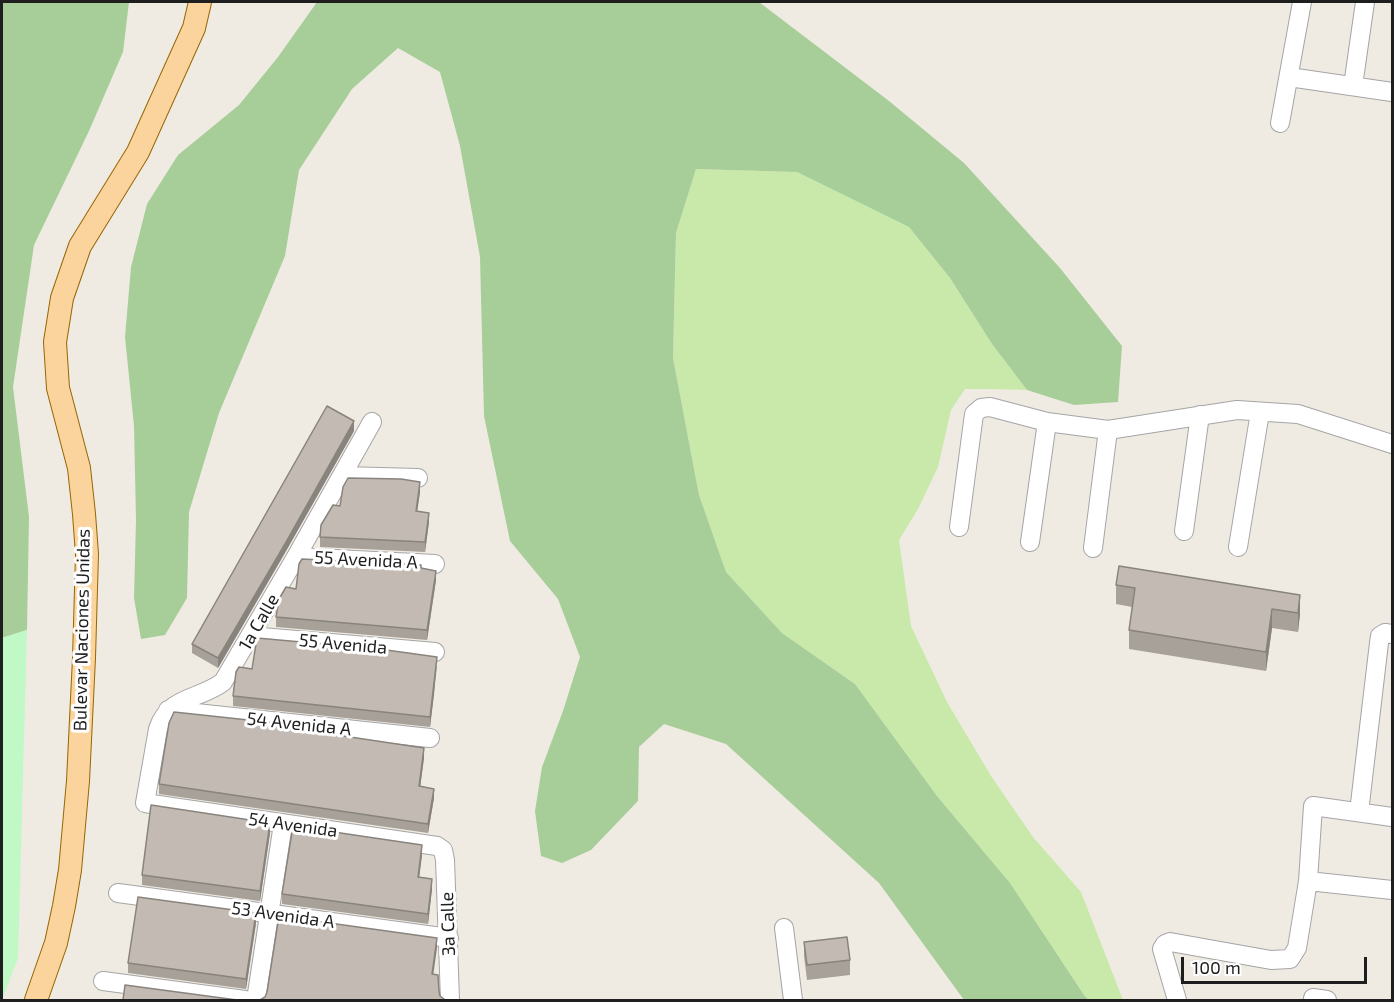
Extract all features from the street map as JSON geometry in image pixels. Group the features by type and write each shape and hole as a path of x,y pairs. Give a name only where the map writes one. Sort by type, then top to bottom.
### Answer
{"main road":[{"name":"Bulevar Naciones Unidas","path":"36,1000 56,943 70,870 78,781 85,647 87,554 84,514 79,468 58,388 55,342 62,298 80,246 138,152 194,28 200,2"}],"street":[{"path":"1280,123 1302,2"},
{"path":"1353,86 1365,2"},
{"path":"1289,77 1392,92"},
{"path":"959,527 974,414 981,408 990,407 1047,422 1108,430 1237,410 1298,414 1392,444"},
{"path":"1238,547 1260,412"},
{"path":"1184,531 1200,415"},
{"name":"1a Calle","path":"168,710 223,682 372,422"},
{"path":"1030,542 1047,422"},
{"path":"1093,548 1108,430"},
{"path":"343,476 418,478"},
{"name":"55 Avenida A","path":"296,557 435,564"},
{"path":"1359,812 1380,636 1385,633 1392,634"},
{"name":"55 Avenida","path":"250,636 435,652"},
{"name":"54 Avenida A","path":"168,710 430,738"},
{"name":"54 Avenida","path":"168,710 158,729 145,803 429,843 441,848"},
{"path":"1177,1000 1162,950 1165,944 1170,942 1271,960 1290,959 1297,948 1308,881 1314,806 1392,817"},
{"path":"256,1000 283,824"},
{"name":"3a Calle","path":"441,848 445,860 450,1000"},
{"path":"1308,881 1392,890"},
{"name":"53 Avenida A","path":"118,893 448,938"},
{"path":"784,928 793,1000"},
{"path":"103,981 245,1000"}],"green space":[{"path":"2,2 129,2 123,52 89,131 34,245 13,387 29,517 27,630 2,638"},
{"path":"317,2 759,2 889,101 964,163 1060,268 1122,346 1118,402 1074,405 1027,390 992,344 950,278 909,227 797,172 696,169 676,233 673,358 699,495 726,572 782,633 855,684 937,796 1010,883 1089,1000 964,1000 879,883 726,744 664,724 639,747 638,801 591,850 562,863 541,856 535,811 542,767 580,657 558,599 510,541 484,416 480,257 460,146 440,72 398,48 352,89 299,170 285,256 219,413 189,512 187,598 165,635 141,639 134,598 136,520 134,426 125,337 131,267 147,204 178,155 239,105 278,57"},
{"path":"696,169 797,172 909,227 950,278 992,344 1027,390 965,389 951,410 938,467 918,509 899,540 911,626 947,702 991,776 1033,837 1081,892 1123,1000 1089,1000 1084,995 1010,883 937,796 855,684 782,633 726,572 699,495 673,358 676,233"},
{"path":"27,630 18,958 2,1000 2,638"}],"building":[{"path":"327,406 354,421 218,658 192,644"},
{"path":"348,478 401,479 420,482 416,511 429,513 425,542 320,537 321,525 333,505 340,506 343,487"},
{"path":"302,559 421,565 421,568 436,571 427,630 276,617 279,599 286,587 296,589 299,564"},
{"path":"1119,566 1300,595 1298,613 1272,609 1266,652 1129,630 1135,588 1116,585"},
{"path":"257,638 379,649 437,657 430,717 233,696 236,672 239,667 252,669"},
{"path":"174,712 304,726 303,730 424,748 419,786 434,789 428,824 159,784 169,723"},
{"path":"151,805 270,823 260,891 142,875"},
{"path":"293,826 422,845 418,877 432,879 428,914 282,894"},
{"path":"138,897 256,913 246,979 128,963"},
{"path":"279,916 437,938 432,974 438,975 440,996 444,1000 260,1000 267,992"},
{"path":"847,937 850,960 807,965 804,942"},
{"path":"125,985 237,1000 123,1000"}]}
